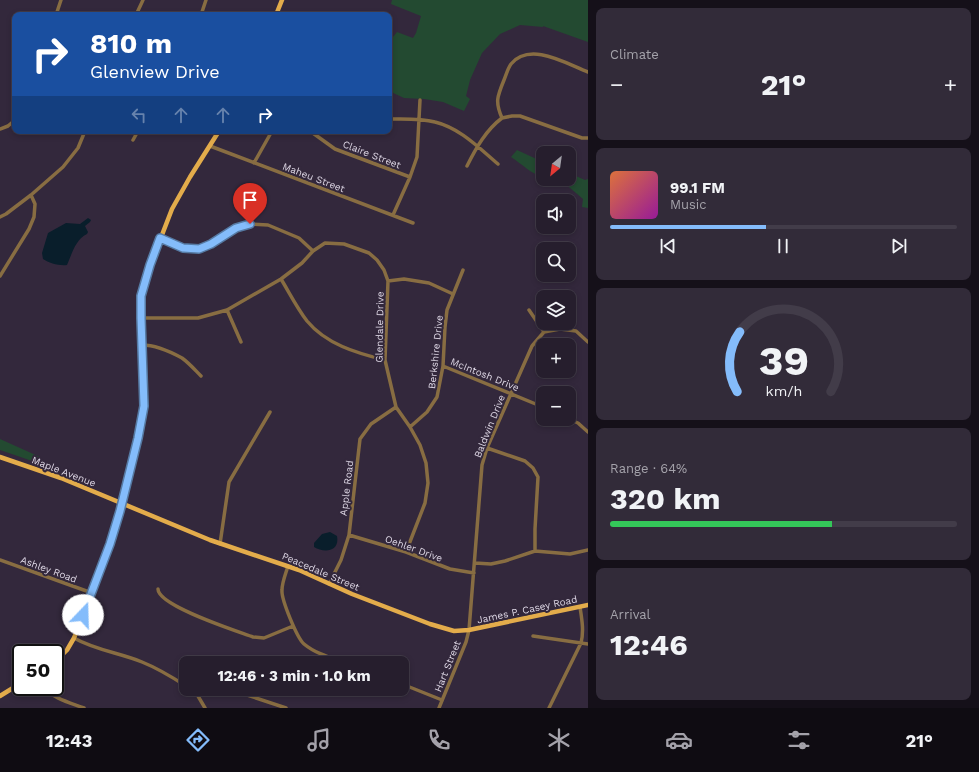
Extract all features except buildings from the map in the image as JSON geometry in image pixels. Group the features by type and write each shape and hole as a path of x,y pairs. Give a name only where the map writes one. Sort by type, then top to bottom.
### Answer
{"main road":[{"path":"277,12 282,0"},
{"path":"64,653 74,638 110,544 122,504 142,419 144,406 141,301 144,283 172,208 216,134"},
{"name":"Maple Avenue","path":"0,457 61,478 122,504"},
{"name":"Peacedale Street","path":"122,504 220,544 288,566 352,594 430,624 454,630 469,630"},
{"name":"James P. Casey Road","path":"469,630 588,605"},
{"path":"0,696 12,689"}],"street":[{"path":"57,12 61,0"},
{"path":"137,12 143,0"},
{"path":"202,12 206,0"},
{"path":"502,118 497,108 499,92 511,64 522,56 539,54 588,72"},
{"path":"393,215 418,157 420,100"},
{"path":"467,166 477,147 496,123 502,118 520,116 582,138 588,138"},
{"path":"392,119 436,122 452,128 498,164"},
{"path":"0,129 12,123"},
{"path":"0,216 6,214 30,195 69,161 78,148 83,134"},
{"path":"133,140 136,134"},
{"path":"254,163 270,134"},
{"name":"Claire Street","path":"314,134 335,149 410,177"},
{"name":"Maheu Street","path":"210,146 413,223"},
{"path":"0,276 29,229 34,217 35,204 30,195"},
{"path":"160,238 183,248 199,249 211,244 236,228 250,224 268,225 299,238 313,251"},
{"name":"Glendale Drive","path":"141,318 198,318 227,310 281,279 302,263 313,251 325,243 344,244 362,249 377,260 384,270 388,281 385,360 396,407 410,426 420,445 426,463 428,483 425,503 406,552"},
{"name":"Berkshire Drive","path":"410,426 427,412 438,397 443,366 447,310 463,270"},
{"path":"281,279 307,321 326,339 358,354 385,360"},
{"path":"388,281 404,279 429,283 453,294"},
{"path":"227,310 241,342"},
{"path":"529,310 544,332 560,329 576,331 588,342"},
{"name":"Baldwin Drive","path":"469,630 482,465 487,448 532,346 544,332"},
{"path":"142,345 157,348 183,359 201,376"},
{"name":"McIntosh Drive","path":"443,366 536,404"},
{"name":"Apple Road","path":"329,584 341,560 349,535 360,439 371,424 396,407"},
{"path":"220,544 229,482 270,412"},
{"path":"576,422 588,432"},
{"path":"487,448 525,461 533,468 538,477 535,551"},
{"name":"Oehler Drive","path":"349,535 406,552 450,569 474,573"},
{"path":"475,563 491,564 535,551 570,554 588,550"},
{"name":"Ashley Road","path":"0,560 92,593"},
{"path":"288,566 282,590 283,598 293,626 302,642 314,651 327,656"},
{"path":"158,589 161,596 186,612 253,637 264,638 293,626"},
{"path":"549,708 581,643 583,636 583,622 580,607"},
{"name":"Hart Street","path":"439,708 466,642 469,630"},
{"path":"533,636 588,644"},
{"path":"74,638 111,653 141,662 179,681"},
{"path":"409,687 442,700"},
{"path":"55,696 84,708"},
{"path":"197,696 205,708"},
{"path":"253,696 286,708"}],"green space":[{"path":"392,0 588,0 588,42 543,26 520,25 500,34 482,53 470,80 466,96 470,99 464,111 443,102 404,98 392,92 392,38 397,32 413,38 421,16 391,4"},
{"path":"517,150 536,159 536,174 531,171 511,157"},
{"path":"576,176 585,180 588,179 588,208 582,207 583,199 568,186 576,186"},
{"path":"0,439 40,457 38,463 0,450"}],"water":[{"path":"88,218 91,220 85,226 88,232 77,244 67,265 54,264 43,259 42,253 48,233 66,223 80,224"},
{"path":"330,532 337,536 336,545 334,548 330,550 322,550 314,547 314,543 322,534"}],"route":[{"path":"83,615 105,560 120,511 142,419 144,406 140,306 145,279 160,238 183,248 199,249 211,244 236,228 250,224"}]}
